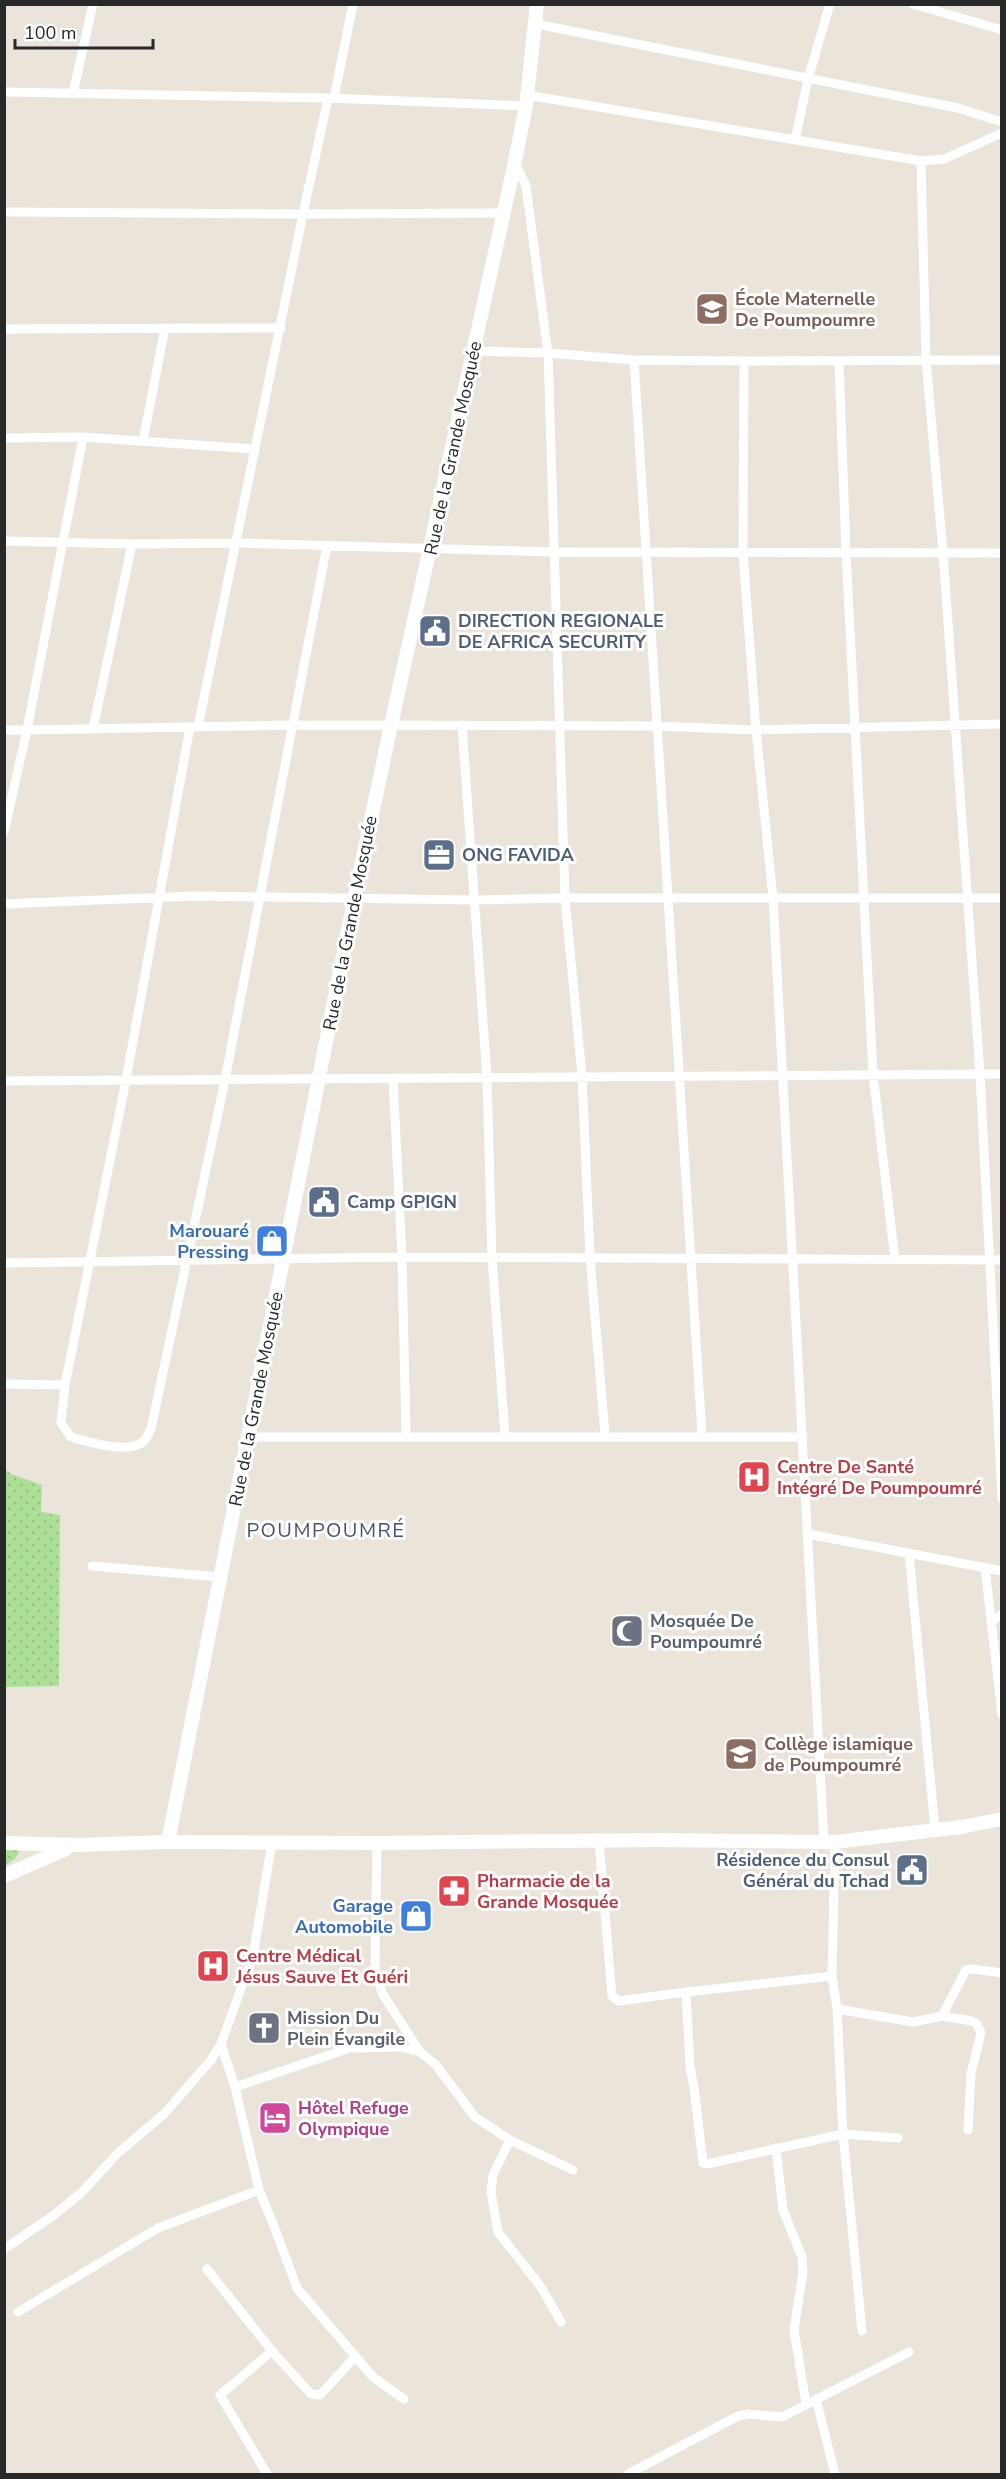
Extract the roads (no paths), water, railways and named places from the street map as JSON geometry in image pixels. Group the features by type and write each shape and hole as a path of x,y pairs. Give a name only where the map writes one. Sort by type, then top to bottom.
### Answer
{"street":[{"path":"73,93 93,4"},
{"path":"327,545 225,1080 185,1260 151,1430 144,1442 129,1446 101,1446 71,1437 61,1423 66,1385 92,1262 194,727 237,543 254,449 303,214 352,4"},
{"name":"Rue de la Grande Mosquée","path":"168,1842 354,900 514,166 527,100 537,4"},
{"path":"795,140 807,79 830,4"},
{"path":"913,4 1002,30"},
{"path":"536,24 958,108 1002,122"},
{"path":"4,92 527,100 921,161 944,159 1002,133"},
{"path":"921,161 926,360 943,552 980,1074 1002,1499"},
{"path":"514,166 526,186 548,353 565,898 582,1076 590,1257 605,1435"},
{"path":"4,212 503,213"},
{"path":"4,328 281,328"},
{"path":"144,441 165,328"},
{"path":"475,351 548,353 634,360 839,362 1002,360"},
{"path":"634,360 702,1435"},
{"path":"744,361 743,552 756,730 773,898 808,1534 830,1842 832,1976 837,2008 843,2134 862,2331"},
{"path":"839,362 846,552 873,1074 895,1260"},
{"path":"4,438 83,437 254,449"},
{"path":"4,832 27,730 83,437"},
{"path":"4,541 132,544 237,543 553,552 1002,553"},
{"path":"93,729 132,544"},
{"path":"4,730 292,725 657,726 756,730 1002,724"},
{"path":"462,725 487,1078 492,1258 505,1435"},
{"path":"4,904 259,897 354,900 1002,898"},
{"path":"4,1082 1002,1074"},
{"path":"393,1078 402,1257 406,1435"},
{"path":"4,1263 402,1257 1002,1260"},
{"path":"4,1384 66,1385"},
{"path":"248,1437 702,1435 803,1437"},
{"path":"808,1534 1002,1571"},
{"path":"909,1553 935,1829"},
{"path":"92,1566 220,1577"},
{"path":"985,1568 1002,1715"},
{"path":"991,1622 1002,1614"},
{"path":"4,1843 76,1845 168,1842 830,1842 1002,1819"},
{"path":"4,2249 54,2215 81,2193 118,2153 164,2114 211,2060 221,2044 253,1956 272,1842"},
{"path":"599,1842 612,1996 618,2001 832,1976"},
{"path":"378,1843 375,1967 382,1993 420,2052 436,2065 474,2117 510,2140 573,2170"},
{"path":"4,1876 76,1845"},
{"path":"942,2016 966,1970 1002,1974"},
{"path":"686,1992 690,2067 703,2163 843,2134 898,2138"},
{"path":"837,2008 913,2022 942,2016 972,2021 977,2024 981,2033 971,2073 968,2130"},
{"path":"221,2044 235,2087 259,2190 297,2288 373,2378 404,2399"},
{"path":"235,2087 350,2048 400,2048 420,2052"},
{"path":"510,2140 493,2175 491,2192 498,2232 541,2287 561,2322"},
{"path":"776,2148 783,2210 802,2257 803,2272 794,2330 806,2404"},
{"path":"18,2312 158,2228 259,2190"},
{"path":"207,2269 272,2351 311,2394 320,2395 355,2357"},
{"path":"267,2475 220,2395 272,2351"},
{"path":"628,2475 738,2416 748,2414 782,2416 909,2352"},
{"path":"816,2399 835,2475"}],"place":[{"name":"École Maternelle De Poumpoumre","path":"712,309"},
{"name":"DIRECTION REGIONALE DE AFRICA SECURITY","path":"435,631"},
{"name":"ONG FAVIDA","path":"439,855"},
{"name":"Camp GPIGN","path":"324,1202"},
{"name":"Marouaré Pressing","path":"272,1241"},
{"name":"Centre De Santé Intégré De Poumpoumré","path":"754,1477"},
{"name":"Mosquée De Poumpoumré","path":"627,1631"},
{"name":"Collège islamique de Poumpoumré","path":"741,1754"},
{"name":"Résidence du Consul Général du Tchad","path":"912,1870"},
{"name":"Pharmacie de la Grande Mosquée","path":"454,1891"},
{"name":"Garage Automobile","path":"416,1916"},
{"name":"Centre Médical Jésus Sauve Et Guéri","path":"213,1966"},
{"name":"Mission Du Plein Évangile","path":"264,2028"},
{"name":"Hôtel Refuge Olympique","path":"275,2118"}],"district":[{"name":"POUMPOUMRÉ","path":"326,1530"}]}
